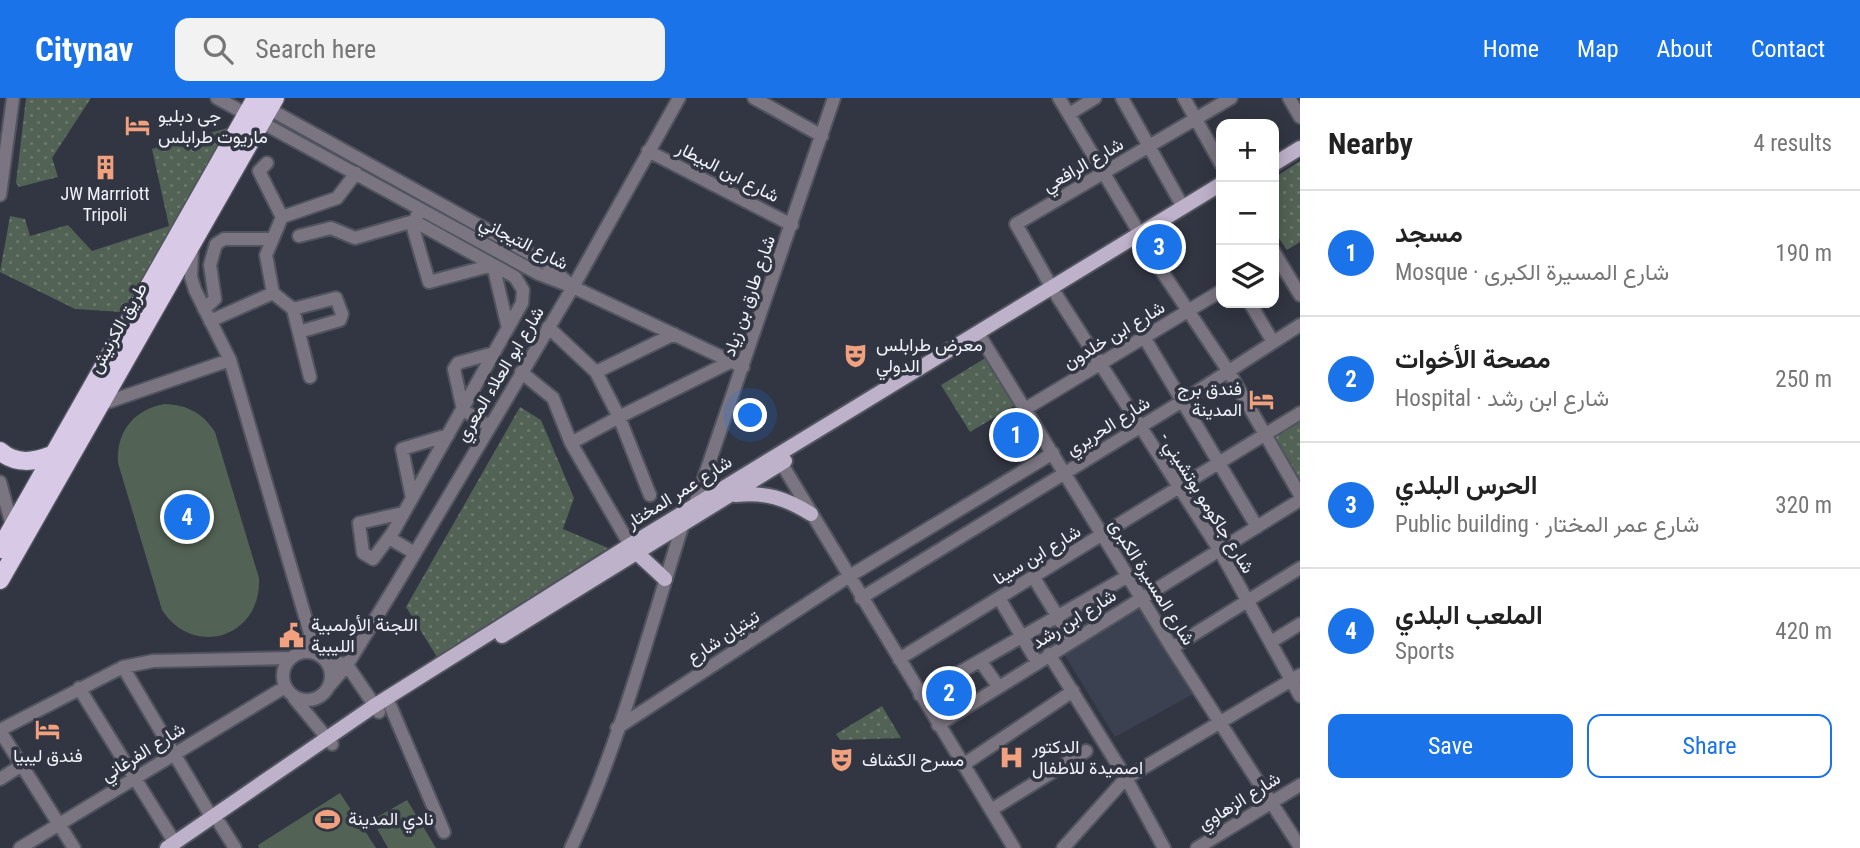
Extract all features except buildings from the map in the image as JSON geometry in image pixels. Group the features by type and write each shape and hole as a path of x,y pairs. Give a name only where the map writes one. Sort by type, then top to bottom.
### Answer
{"highway":[{"name":"طريق الكرنيش","path":"0,580 194,241 259,106"},
{"name":"طريق الكرنيش","path":"0,549 52,455 259,106"},
{"path":"0,451 19,461 36,461 52,455"}],"main road":[{"path":"1279,151 1300,139"},
{"path":"1279,161 1300,148"},
{"name":"شارع عمر المختار","path":"1141,239 1216,187"},
{"name":"شارع عمر المختار","path":"175,846 381,708 634,549 695,504 779,459 1141,239 1216,198"},
{"name":"شارع عمر المختار","path":"634,549 682,527 731,496 779,459"},
{"path":"731,496 767,494 783,498 811,514"},
{"path":"634,549 666,579"}],"street":[{"path":"0,195 13,98"},
{"name":"شارع التيجاني","path":"218,98 259,106 416,201"},
{"name":"شارع ابو العلاء المعري","path":"330,685 347,665 573,287 679,98"},
{"path":"754,98 821,136"},
{"name":"شارع طارق بن زياد","path":"695,504 737,364 792,225 834,98"},
{"path":"1059,98 1105,172 1141,239 1267,434 1300,498"},
{"path":"1069,114 1096,98"},
{"path":"1122,98 1184,207"},
{"path":"1184,98 1216,154"},
{"name":"شارع الرافعي","path":"1055,292 1016,225 1231,98"},
{"path":"1289,98 1300,117"},
{"name":"شارع التيجاني","path":"259,106 356,173 484,236 545,261 573,287 737,364"},
{"name":"شارع ابن البيطار","path":"648,151 792,225"},
{"path":"267,163 259,171 282,217"},
{"path":"310,377 293,309 273,293 266,254 270,239 282,217 337,198 356,173"},
{"path":"416,201 412,228 429,282 493,265"},
{"path":"299,236 331,228 355,238 414,220 515,278 523,290 522,303 389,538 378,556 368,557 363,553 359,523 403,513"},
{"path":"207,315 215,299 210,265 216,244 224,239 270,239"},
{"path":"194,241 191,277 230,360 310,633 307,652"},
{"path":"1279,263 1300,295"},
{"path":"493,265 508,328"},
{"name":"- شارع جاكومو بوتشيني","path":"1055,292 1139,428 1220,551 1271,642 1296,678 1300,695"},
{"path":"207,315 273,293"},
{"name":"شارع ابن خلدون","path":"1025,409 1216,294"},
{"path":"293,309 336,298 342,314 340,320 299,332"},
{"path":"1253,308 1273,342"},
{"name":"شارع الحريري","path":"861,598 1139,428 1300,325"},
{"path":"548,327 596,372 619,417 650,495"},
{"path":"596,372 674,334"},
{"name":"شارع المسيرة الكبرى","path":"981,337 1219,723 1295,831 1300,847"},
{"path":"1144,337 1221,461 1257,527"},
{"path":"489,426 463,410 455,365 494,353"},
{"path":"99,405 230,360"},
{"path":"571,443 619,417 737,364"},
{"path":"521,372 553,398 571,443 634,549"},
{"name":"شارع ابن سينا","path":"899,659 1300,413"},
{"path":"412,498 402,449 448,435"},
{"name":"تيتيان شارع","path":"617,728 848,577 1053,453"},
{"path":"779,459 1014,848"},
{"path":"0,482 12,526 20,543"},
{"name":"شارع ابن رشد","path":"939,724 1220,551 1300,498"},
{"path":"571,848 586,815 617,728 682,527"},
{"path":"389,538 414,552"},
{"path":"1172,648 1300,568"},
{"path":"920,695 1128,576"},
{"path":"1034,578 1072,640"},
{"path":"999,598 1024,635 1037,662"},
{"path":"1271,642 1300,624"},
{"path":"74,848 0,730 123,667 153,661 291,658 307,652 347,665 381,708 444,832"},
{"path":"1049,654 1126,778 1164,848"},
{"path":"291,658 284,668 288,691 330,741"},
{"path":"288,691 314,700 330,685 331,670 323,658"},
{"path":"981,662 998,686"},
{"path":"123,667 172,754 236,848"},
{"path":"1063,848 1126,778 1296,678"},
{"path":"79,688 175,846"},
{"name":"شارع الفرغاني","path":"20,848 172,754 288,691"},
{"path":"963,765 1073,691"},
{"path":"991,810 1086,751"},
{"path":"0,779 22,765"},
{"name":"شارع الزهاوي","path":"1197,848 1300,785"}],"shaded area":[{"path":"1141,607 1195,693 1115,737 1064,654"}],"green space":[{"path":"26,98 91,98 52,158 58,177 19,187 16,183"},
{"path":"231,127 123,312 75,309 0,272 10,216 25,219 30,236 68,225 92,251 169,226 152,149"},
{"path":"1300,161 1300,242 1287,250 1279,238 1279,175"},
{"path":"987,357 1017,404 970,432 941,385"},
{"path":"165,404 194,411 215,432 259,578 257,598 250,615 238,627 224,634 208,637 191,634 175,625 162,610 118,463 120,441 129,424 144,411"},
{"path":"520,407 541,420 574,498 563,529 608,548 437,657 406,607"},
{"path":"1300,421 1300,481 1273,438"},
{"path":"882,706 901,738 840,740 836,734"},
{"name":"نادي المدينة","path":"340,793 376,848 259,848 258,845"},
{"path":"407,800 436,848 388,848 372,820"}],"place":[{"name":"جي دبليو ماريوت طرابلس","path":"138,126"},
{"name":"JW Marrriott Tripoli","path":"105,167"},
{"name":"الحرس البلدي","path":"1159,247"},
{"name":"معرض طرابلس الدولي","path":"856,355"},
{"name":"فندق برج المدينة","path":"1262,399"},
{"name":"مسجد","path":"1016,435"},
{"name":"الملعب البلدي","path":"187,517"},
{"name":"اللجنة الأولمبية الليبية","path":"291,635"},
{"name":"مصحة الأخوات","path":"949,693"},
{"name":"فندق ليبيا","path":"48,729"},
{"name":"الدكتور اصميدة للاطفال","path":"1012,757"},
{"name":"مسرح الكشاف","path":"842,760"},
{"name":"نادي المدينة","path":"328,819"}]}
